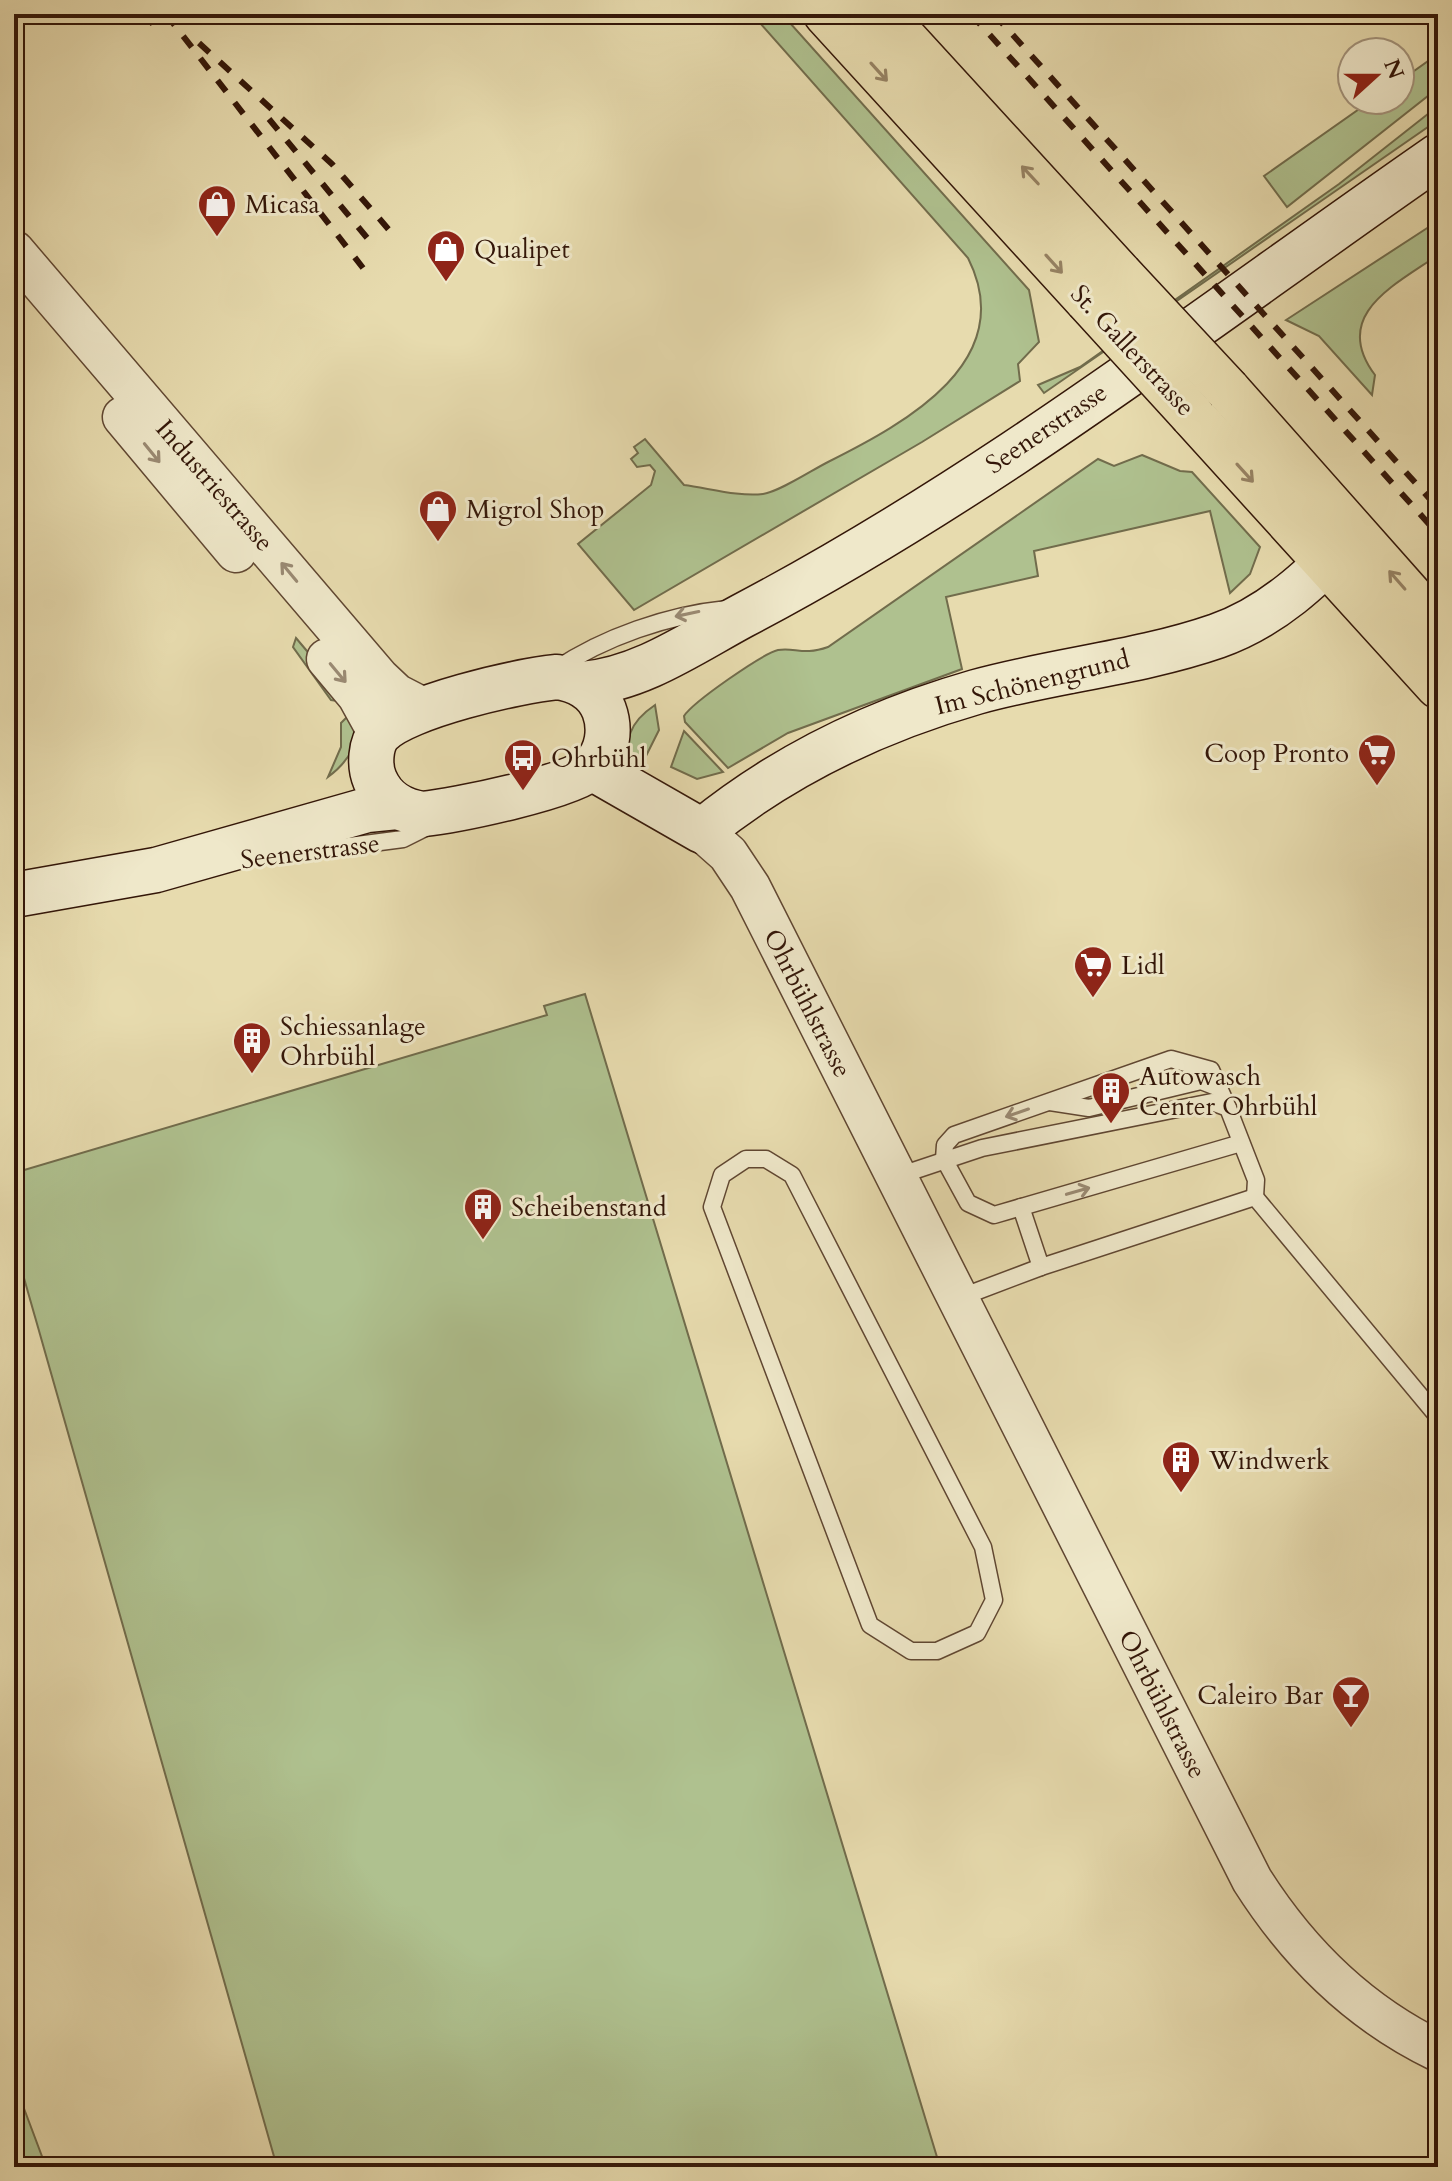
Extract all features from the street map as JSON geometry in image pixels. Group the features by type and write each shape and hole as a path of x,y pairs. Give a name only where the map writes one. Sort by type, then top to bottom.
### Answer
{"main road":[{"name":"St. Gallerstrasse","path":"826,14 1192,415 1342,549 1438,627"},
{"name":"St. Gallerstrasse","path":"882,14 1228,390 1438,686"},
{"name":"Seenerstrasse","path":"156,870 349,780 401,718 425,709 563,681 614,682 764,605 910,520 1438,156"},
{"name":"Im Schönengrund","path":"702,831 747,794 806,760 895,719 977,692 1218,636 1294,593 1342,549"},
{"name":"Seenerstrasse","path":"14,895 156,870 367,810 397,807 423,814 569,781 600,749 764,605"},
{"path":"563,681 602,704 600,749"},
{"name":"Seenerstrasse","path":"375,747 378,787 397,807"},
{"name":"Ohrbühlstrasse","path":"600,749 702,831"}],"street":[{"name":"Industriestrasse","path":"14,251 379,678 396,694 425,709"},
{"name":"Industriestrasse","path":"14,284 358,696 375,747"},
{"name":"Ohrbühlstrasse","path":"702,831 728,854 750,887 1252,1880 1281,1923 1332,1979 1378,2019 1438,2051"}],"lane":[{"name":"Seenerstrasse","path":"156,870 403,839 455,808"},
{"path":"1241,1143 994,1215 968,1203 944,1159 945,1145 954,1135 1171,1059 1211,1070 1228,1108 1256,1180 1255,1197 1438,1417"},
{"path":"1048,1102 1089,1108 1201,1081 1219,1088"},
{"path":"895,1177 944,1159 1166,1110 1212,1102 1228,1108"},
{"path":"746,1159 766,1159 792,1175 983,1547 994,1600 977,1633 937,1651 911,1651 870,1625 712,1207 722,1175 746,1159"},
{"path":"957,1299 1041,1267 1255,1197"},
{"path":"1021,1207 1041,1267"}],"green space":[{"path":"752,14 782,14 1029,290 1039,342 1018,364 1020,381 922,442 634,610 578,544 651,485 655,471 650,465 637,467 631,459 638,453 634,447 645,439 684,485 744,494 770,492 859,446 920,407 947,384 967,358 979,328 980,295 968,258"},
{"path":"1438,54 1438,88 1416,105 1416,70"},
{"path":"1438,106 1438,120 1044,393 1038,385 1080,367 1339,184"},
{"path":"1349,116 1402,116 1287,207 1264,176"},
{"path":"1438,221 1438,255 1387,290 1364,319 1360,335 1363,354 1375,375 1372,395 1319,336 1286,320"},
{"path":"1142,455 1180,471 1192,472 1260,547 1250,574 1230,593 1210,511 1034,551 1038,576 946,597 962,669 788,733 728,768 685,722 684,716 700,700 770,653 784,649 812,651 828,647 1098,459 1114,466"},
{"path":"296,638 344,695 337,701 331,700 293,647"},
{"path":"655,705 659,730 642,764 630,749 630,733 640,717"},
{"path":"354,710 357,730 353,748 343,764 328,777 341,747 341,723"},
{"path":"684,731 723,772 697,779 671,767"},
{"path":"585,994 940,2167 277,2167 14,1243 14,1173 547,1015 544,1006"},
{"path":"14,2082 46,2167 14,2167"}],"railway":[{"path":"143,14 161,32"},
{"path":"166,14 363,268"},
{"path":"971,14 1438,534"},
{"path":"994,14 1438,508"},
{"path":"199,43 332,164 390,231"},
{"path":"269,119 373,245"}],"place":[{"name":"Micasa","path":"217,238"},
{"name":"Qualipet","path":"446,283"},
{"name":"Migrol Shop","path":"438,543"},
{"name":"Coop Pronto","path":"1377,787"},
{"name":"Ohrbühl","path":"523,792"},
{"name":"Lidl","path":"1093,999"},
{"name":"Schiessanlage Ohrbühl","path":"252,1075"},
{"name":"Autowasch Center Ohrbühl","path":"1111,1125"},
{"name":"Scheibenstand","path":"483,1241"},
{"name":"Windwerk","path":"1181,1494"},
{"name":"Caleiro Bar","path":"1351,1729"}]}
